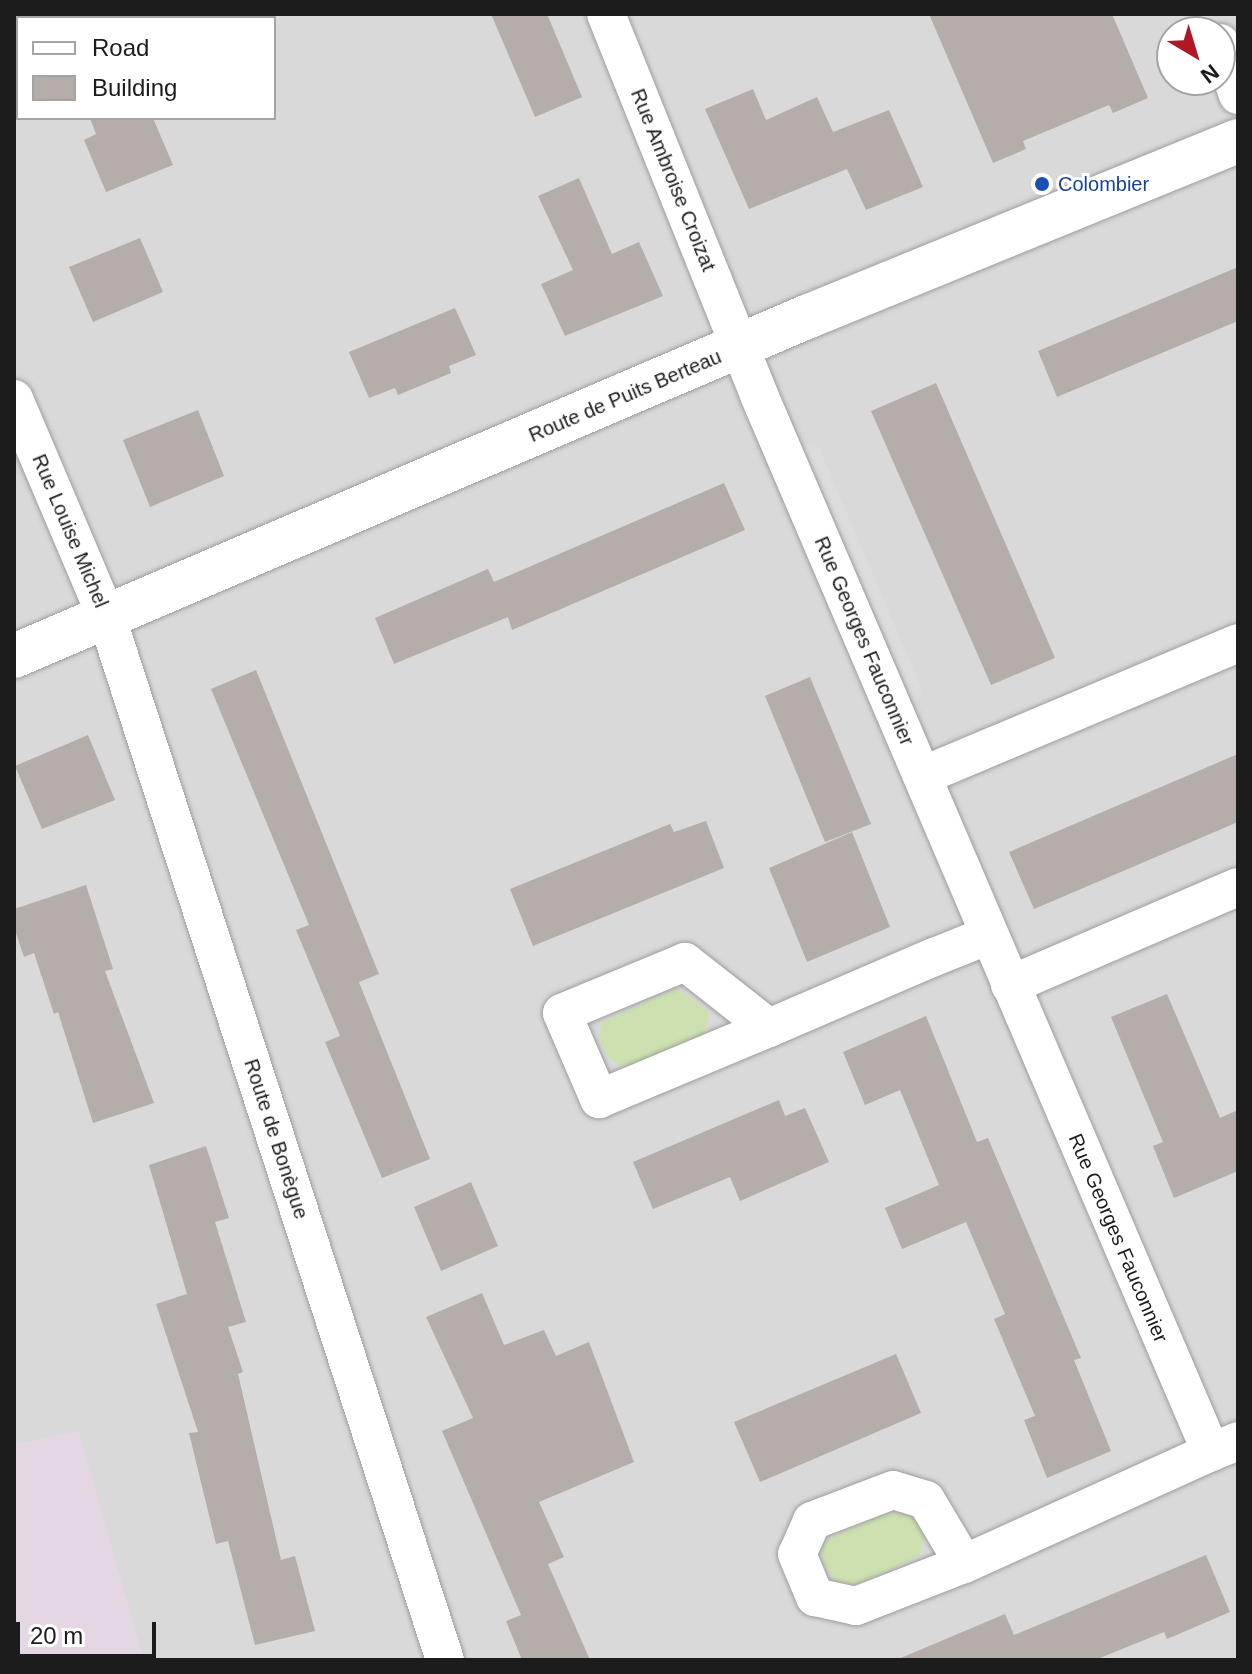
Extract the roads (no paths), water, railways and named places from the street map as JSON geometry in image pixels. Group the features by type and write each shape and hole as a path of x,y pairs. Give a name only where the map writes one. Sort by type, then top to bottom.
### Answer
{"street":[{"name":"Rue Ambroise Croizat","path":"606,14 740,347"},
{"name":"Route de Puits Berteau","path":"14,656 740,347 1238,141"},
{"name":"Rue Georges Fauconnier","path":"740,347 1010,985 1224,1446 964,1564"},
{"name":"Rue Louise Michel","path":"14,399 107,618"},
{"name":"Route de Bonègue","path":"107,618 445,1660"},
{"path":"922,776 1238,643"},
{"path":"1010,985 1238,887"},
{"path":"769,1028 685,962 562,1013 599,1099 769,1028 989,935"}],"place":[{"name":"Colombier","path":"1042,184"}]}
